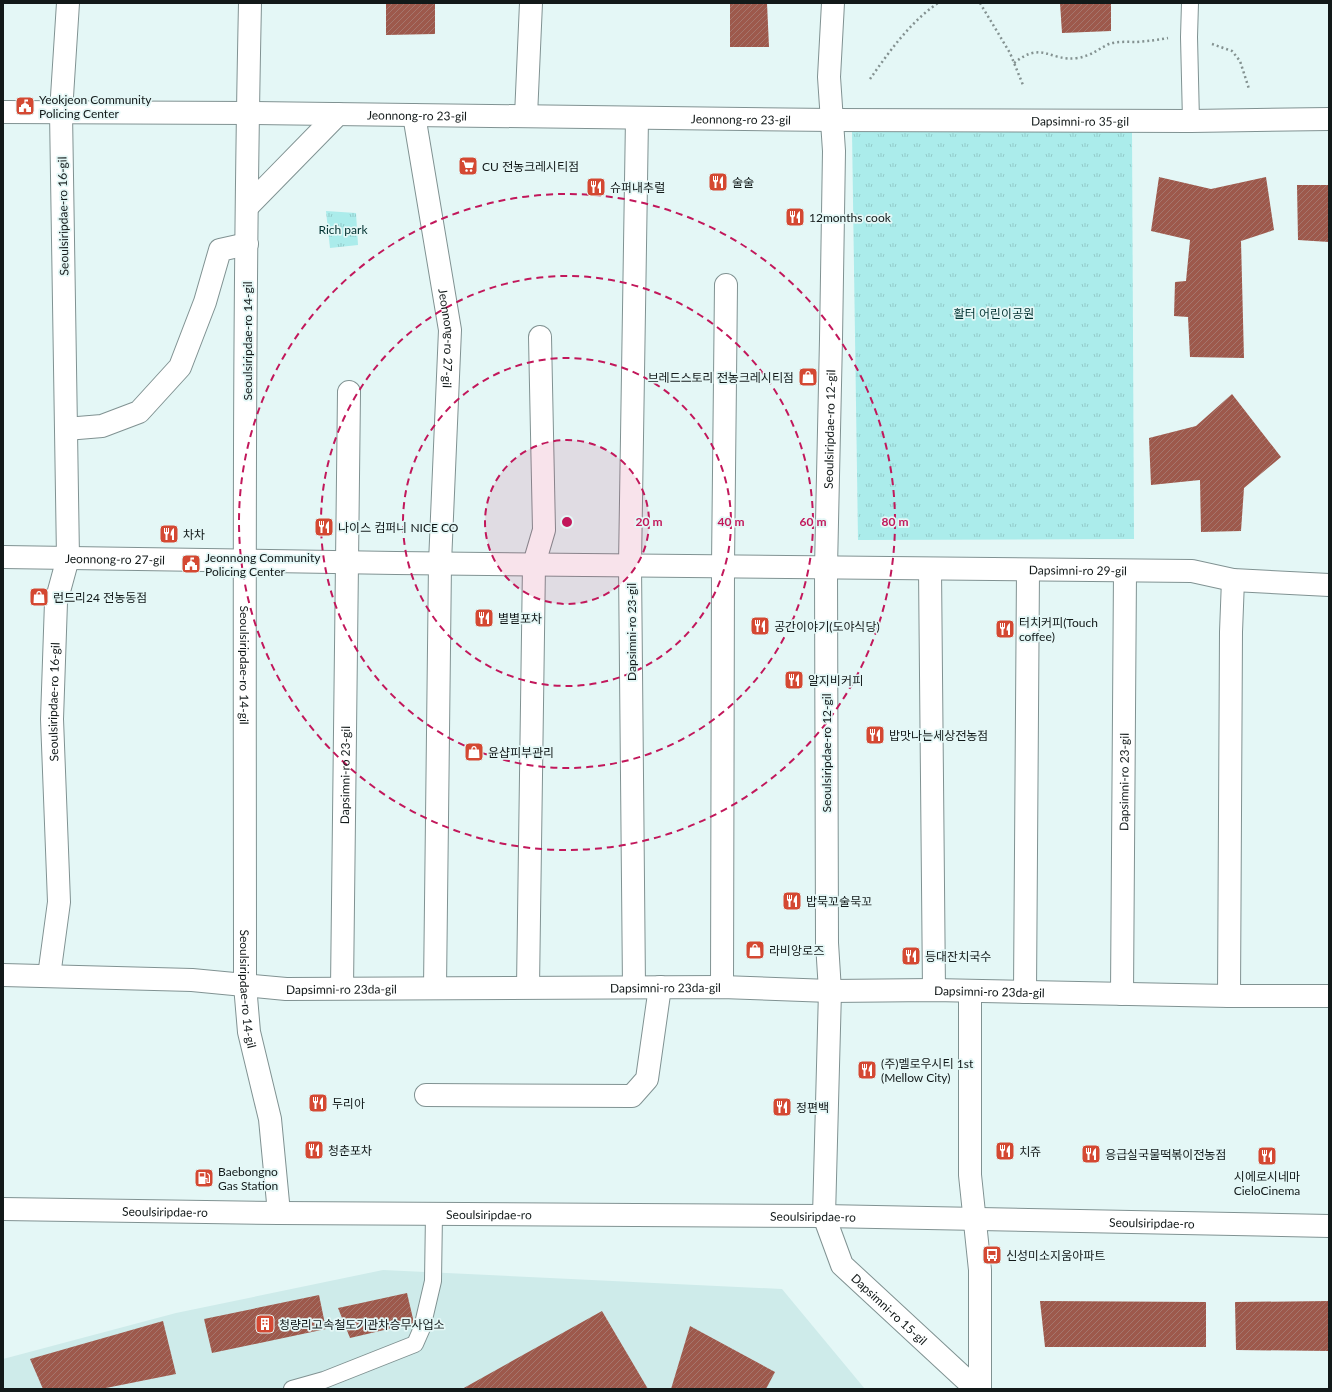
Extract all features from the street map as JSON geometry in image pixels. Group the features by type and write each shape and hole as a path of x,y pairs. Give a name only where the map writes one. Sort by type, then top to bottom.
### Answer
{"street":[{"name":"Seoulsiripdae-ro 16-gil","path":"49,976 58,902 52,719 56,602 68,558 61,112 68,3"},
{"name":"Seoulsiripdae-ro 14-gil","path":"250,3 245,561 245,985 249,1032 270,1119 279,1213"},
{"path":"526,116 531,3"},
{"name":"Seoulsiripdae-ro 12-gil","path":"824,1216 830,991 827,943 826,568 834,151 829,77 833,3"},
{"name":"Jeonnong-ro 23-gil","path":"3,112 248,113 832,120"},
{"path":"247,206 338,114"},
{"name":"Jeonnong-ro 27-gil","path":"414,115 450,330 440,563"},
{"path":"630,566 637,118"},
{"name":"Dapsimni-ro 35-gil","path":"832,120 1190,121 1329,119"},
{"path":"66,428 102,426 139,412 180,367 205,302 220,250 247,244"},
{"path":"722,987 723,566 726,285"},
{"path":"528,987 534,564 544,530 540,337"},
{"path":"348,562 349,392"},
{"name":"Jeonnong-ro 27-gil","path":"3,556 245,561 826,568"},
{"name":"Dapsimni-ro 23-gil","path":"342,988 348,562"},
{"path":"435,988 440,563"},
{"name":"Dapsimni-ro 23-gil","path":"630,566 634,987"},
{"name":"Dapsimni-ro 29-gil","path":"826,568 1192,572 1233,580 1329,585"},
{"path":"930,569 934,990"},
{"path":"1025,992 1028,570"},
{"name":"Dapsimni-ro 23-gil","path":"1122,994 1125,571"},
{"path":"1229,996 1231,632 1233,580"},
{"name":"Dapsimni-ro 23da-gil","path":"3,975 192,980 286,989 722,987 830,991 934,990 1229,996 1329,996"},
{"path":"426,1095 632,1096 647,1079 660,987"},
{"path":"970,991 970,1175 980,1270 980,1389"},
{"name":"Seoulsiripdae-ro","path":"3,1209 279,1213 824,1216 1329,1226"},
{"name":"Dapsimni-ro 15-gil","path":"824,1216 842,1265 976,1389"}],"lane":[{"path":"1190,3 1190,121"},
{"path":"292,1389 324,1380 415,1344 422,1328 433,1282 434,1214"}],"path":[{"path":"870,79 888,54 914,24 926,11 938,3"},
{"path":"980,3 1003,40 1023,85"},
{"path":"1014,63 1026,55 1034,52 1041,52 1064,58 1077,58 1092,54 1110,44 1189,37 1232,52 1240,61 1249,89"}],"shaded area":[{"path":"383,1270 782,1289 865,1389 3,1389 3,1359 176,1313"}],"green space":[{"name":"활터 어린이공원","path":"852,132 1132,132 1134,539 858,540"},
{"name":"Rich park","path":"326,211 356,213 358,245 330,248"}],"building":[{"path":"386,3 435,3 435,34 386,35"},
{"path":"730,3 767,3 769,47 730,47"},
{"path":"1060,3 1111,3 1111,31 1062,33"},
{"path":"1159,177 1211,189 1266,177 1274,230 1241,241 1244,358 1190,357 1188,317 1174,316 1175,282 1186,281 1190,240 1151,231"},
{"path":"1297,185 1329,185 1329,242 1298,240"},
{"path":"1232,394 1281,457 1244,488 1241,531 1201,532 1200,480 1151,485 1149,438 1196,426"},
{"path":"407,1293 414,1323 350,1338 338,1308"},
{"name":"청량리고속철도기관차승무사업소","path":"319,1295 326,1329 212,1353 204,1319"},
{"path":"1040,1301 1206,1302 1206,1347 1045,1347"},
{"path":"1329,1301 1329,1351 1236,1350 1235,1302"},
{"path":"602,1311 648,1389 462,1389"},
{"path":"163,1321 176,1374 101,1389 43,1389 30,1359"},
{"path":"690,1326 775,1372 766,1389 671,1389"}],"place":[{"name":"Yeokjeon Community Policing Center","path":"25,106"},
{"name":"CU 전농크레시티점","path":"468,166"},
{"name":"술술","path":"718,182"},
{"name":"슈퍼내추럴","path":"596,187"},
{"name":"12months cook","path":"795,217"},
{"name":"브레드스토리 전농크레시티점","path":"808,377"},
{"name":"나이스 컴퍼니 NICE CO","path":"324,527"},
{"name":"차차","path":"169,534"},
{"name":"Jeonnong Community Policing Center","path":"191,564"},
{"name":"런드리24 전농동점","path":"39,597"},
{"name":"별별포차","path":"484,618"},
{"name":"공간이야기(도야식당)","path":"760,626"},
{"name":"터치커피(Touch coffee)","path":"1005,629"},
{"name":"알지비커피","path":"794,680"},
{"name":"밥맛나는세상전농점","path":"875,735"},
{"name":"윤샵피부관리","path":"474,752"},
{"name":"밥묵꼬술묵꼬","path":"792,901"},
{"name":"라비앙로즈","path":"755,950"},
{"name":"등대잔치국수","path":"911,956"},
{"name":"(주)멜로우시티 1st (Mellow City)","path":"867,1070"},
{"name":"두리아","path":"318,1103"},
{"name":"정편백","path":"782,1107"},
{"name":"청춘포차","path":"314,1150"},
{"name":"치쥬","path":"1005,1151"},
{"name":"응급실국물떡볶이전농점","path":"1091,1154"},
{"name":"시에로시네마 CieloCinema","path":"1267,1156"},
{"name":"Baebongno Gas Station","path":"204,1178"},
{"name":"신성미소지움아파트","path":"992,1255"},
{"name":"청량리고속철도기관차승무사업소","path":"265,1324"}]}
